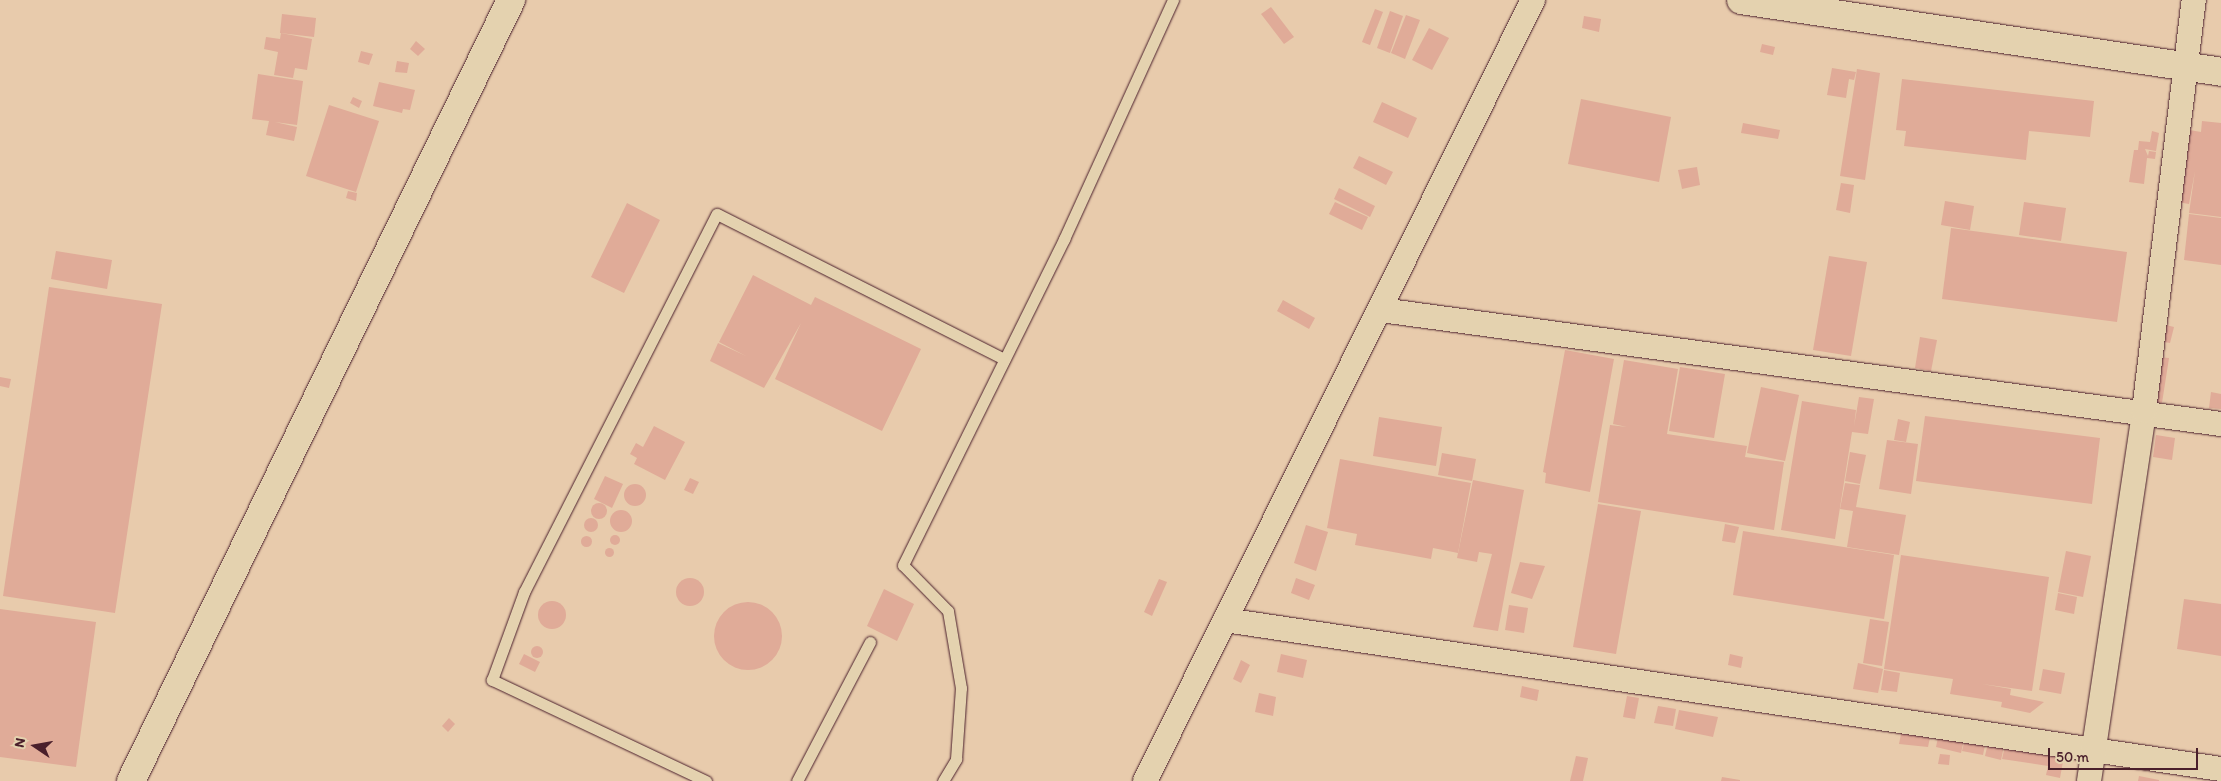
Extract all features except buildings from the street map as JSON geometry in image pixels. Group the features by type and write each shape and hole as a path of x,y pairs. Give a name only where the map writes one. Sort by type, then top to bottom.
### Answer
{"street":[{"path":"131,781 511,0"},
{"path":"1145,781 1381,310 1533,0"},
{"path":"1742,0 2221,72"},
{"path":"2089,781 2144,411 2183,66 2194,0"},
{"path":"1381,310 2144,411 2221,424"},
{"path":"1225,620 2221,769"}],"lane":[{"path":"943,781 956,759 961,688 948,611 903,565 1004,359 1174,0"},
{"path":"706,781 492,680 524,592 717,214 1004,359"},
{"path":"797,781 870,642"}]}
